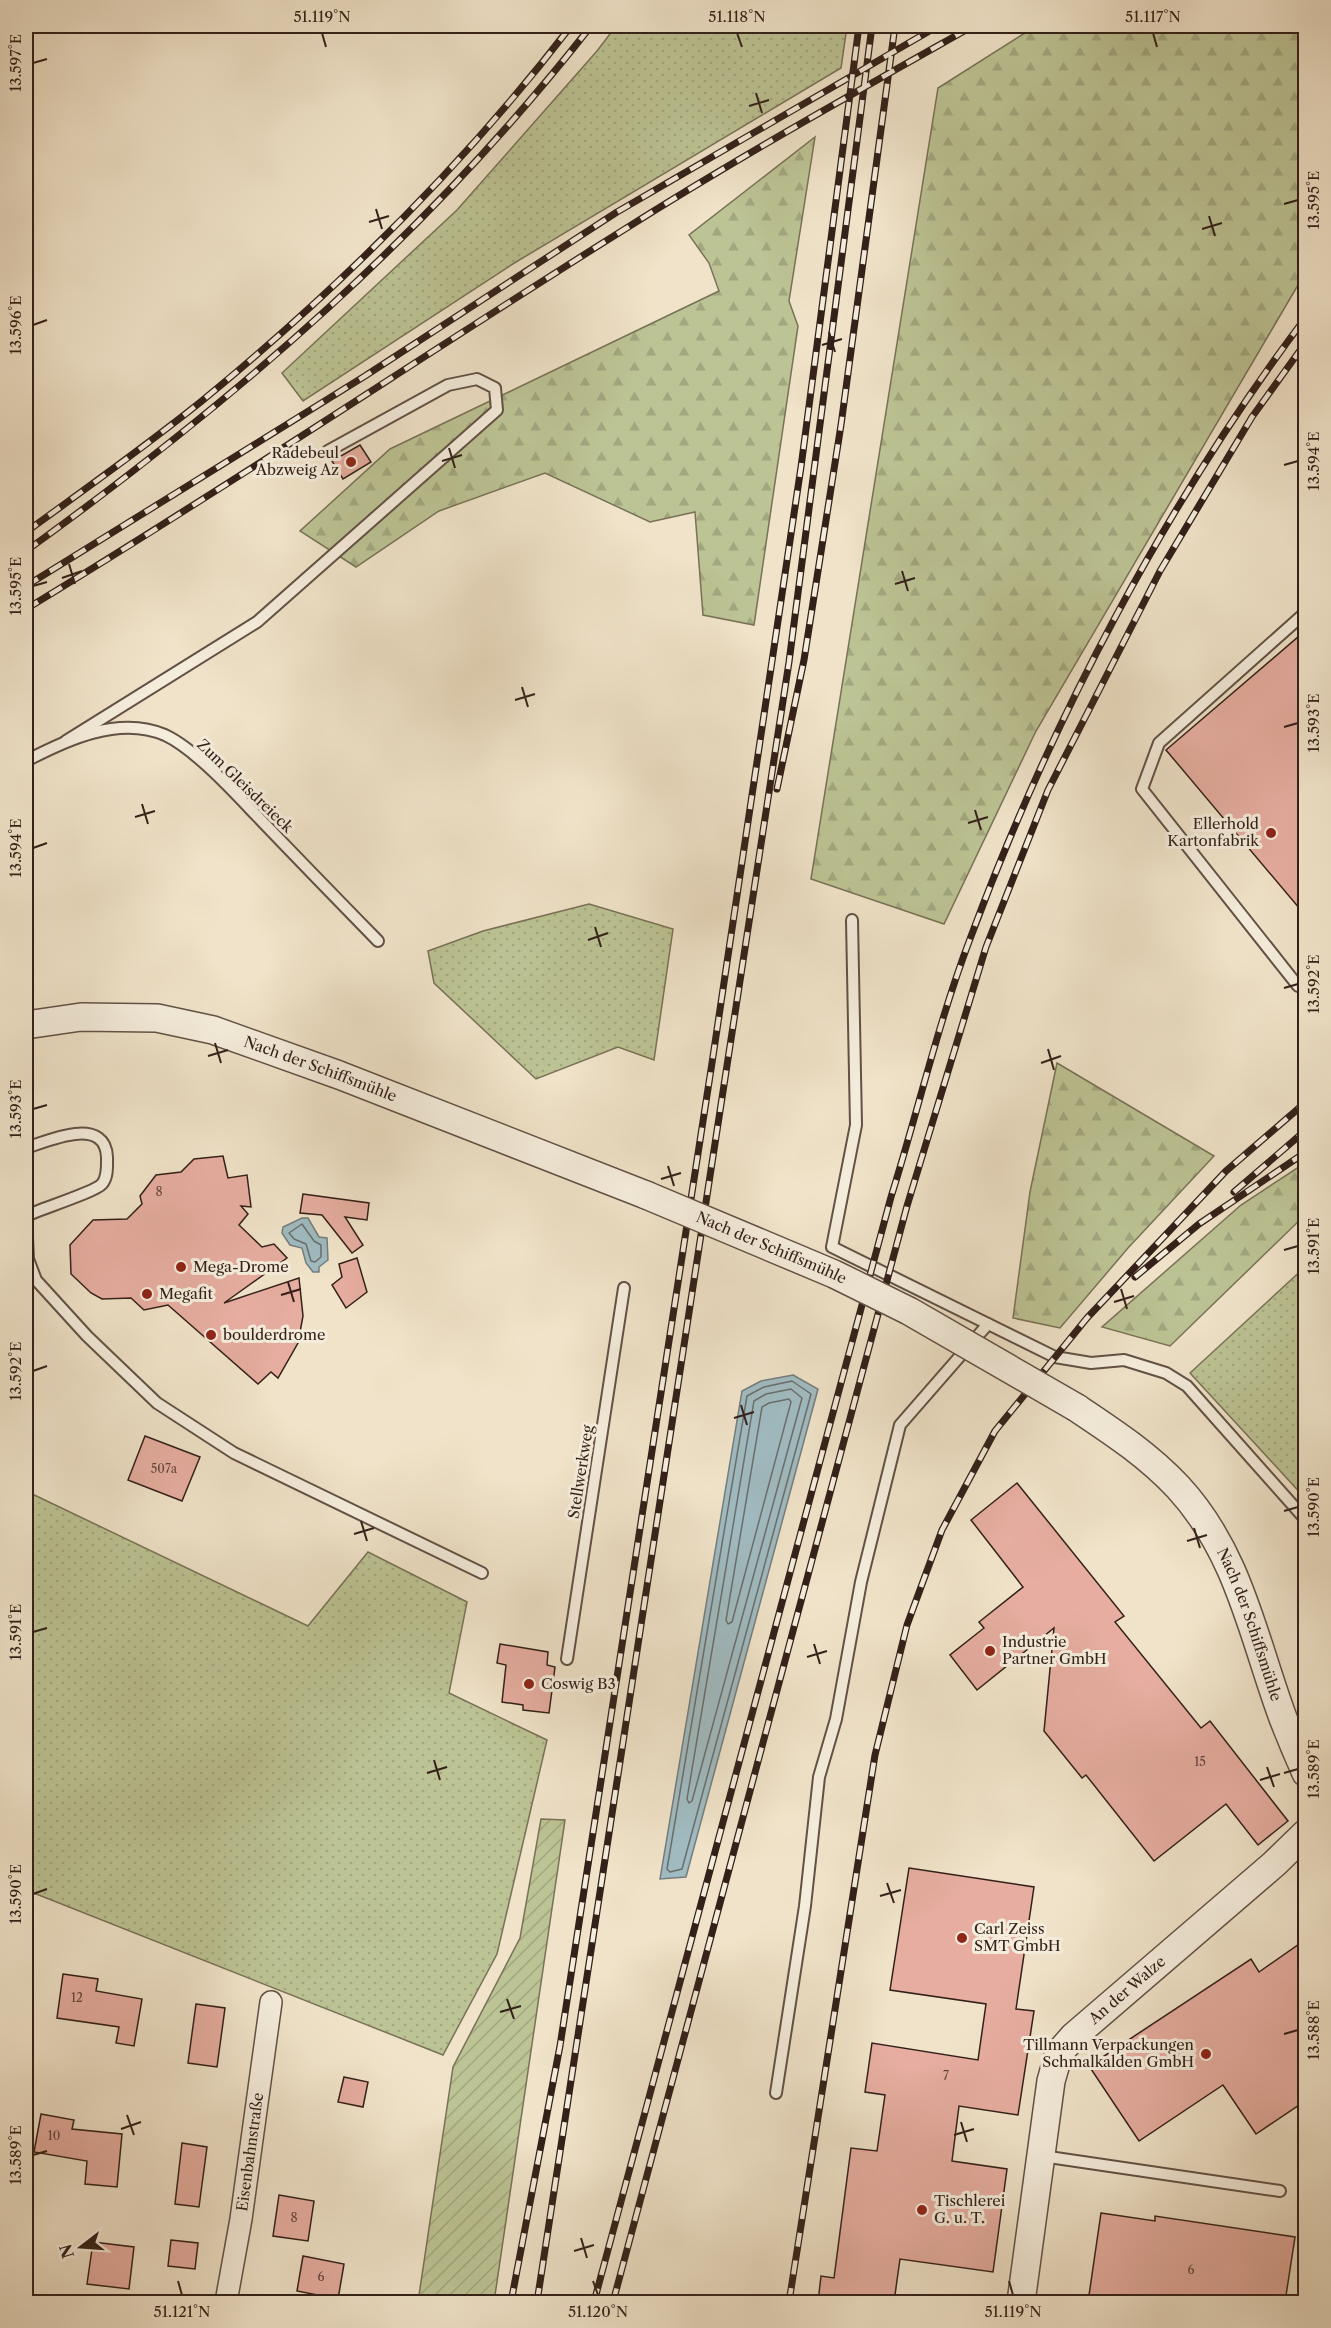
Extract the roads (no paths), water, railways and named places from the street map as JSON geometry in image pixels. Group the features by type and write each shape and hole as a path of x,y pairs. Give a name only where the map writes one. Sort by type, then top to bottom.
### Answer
{"street":[{"name":"Nach der Schiffsmühle","path":"26,1025 81,1017 157,1018 213,1030 339,1075 646,1195 834,1275 909,1311 1077,1408 1137,1449 1178,1488 1206,1525 1228,1560 1245,1600 1283,1717 1305,1773"},
{"name":"An der Walze","path":"1021,2302 1051,2081 1059,2053 1082,2029 1274,1864 1305,1833"},
{"name":"Eisenbahnstraße","path":"226,2302 271,2002"}],"lane":[{"path":"66,741 257,622 497,410 495,388 477,379 448,385 328,451"},
{"path":"1298,986 1142,789 1159,743 1305,612"},
{"name":"Zum Gleisdreieck","path":"26,761 66,741 108,729 136,730 165,735 199,760 233,791 378,941"},
{"name":"Nach der Schiffsmühle","path":"852,920 856,1125 832,1246 1055,1357 1091,1363 1124,1360 1166,1373 1188,1386 1305,1520"},
{"path":"26,1148 67,1134 86,1133 99,1140 107,1153 107,1173 102,1184 91,1191 26,1216 28,1259 36,1280 87,1336 157,1403 234,1453 482,1573"},
{"name":"Stellwerkweg","path":"567,1659 624,1288"},
{"path":"776,2093 805,1906 819,1777 836,1719 861,1582 900,1425 988,1324"},
{"path":"1041,2156 1280,2191"}],"water":[{"path":"302,1218 308,1218 319,1237 327,1238 328,1260 319,1267 319,1272 313,1272 306,1263 302,1248 290,1245 282,1233 283,1227"},
{"path":"793,1375 818,1389 686,1877 660,1879 742,1391 761,1381"}],"railway":[{"path":"26,532 203,400 303,314 444,176 488,127 571,26"},
{"path":"26,551 181,433 327,309 397,243 464,174 529,102 591,26"},
{"path":"511,2302 560,2046 712,1063 801,467 859,26"},
{"path":"537,2302 789,662 872,26"},
{"path":"777,789 804,660 841,425 895,26"},
{"path":"26,586 365,376 617,212 938,26"},
{"path":"26,609 177,516 668,202 973,26"},
{"path":"594,2302 891,1197 938,1035 970,939 1037,777 1116,616 1206,461 1306,317"},
{"path":"613,2302 907,1206 986,947 1048,790 1160,571 1252,417 1306,342"},
{"path":"789,2302 875,1755 907,1625 942,1530 995,1431 1087,1318 1226,1171 1306,1102"},
{"path":"1234,1192 1306,1130"},
{"path":"1135,1277 1199,1224 1306,1152"}],"place":[{"name":"Radebeul Abzweig Az","path":"351,462"},
{"name":"Ellerhold Kartonfabrik","path":"1271,833"},
{"name":"Mega-Drome","path":"181,1267"},
{"name":"Megafit","path":"147,1294"},
{"name":"boulderdrome","path":"211,1335"},
{"name":"Industrie Partner GmbH","path":"990,1651"},
{"name":"Coswig B3","path":"529,1684"},
{"name":"Carl Zeiss SMT GmbH","path":"962,1938"},
{"name":"Tillmann Verpackungen Schmalkalden GmbH","path":"1206,2054"},
{"name":"Tischlerei G. u. T.","path":"922,2210"}]}
